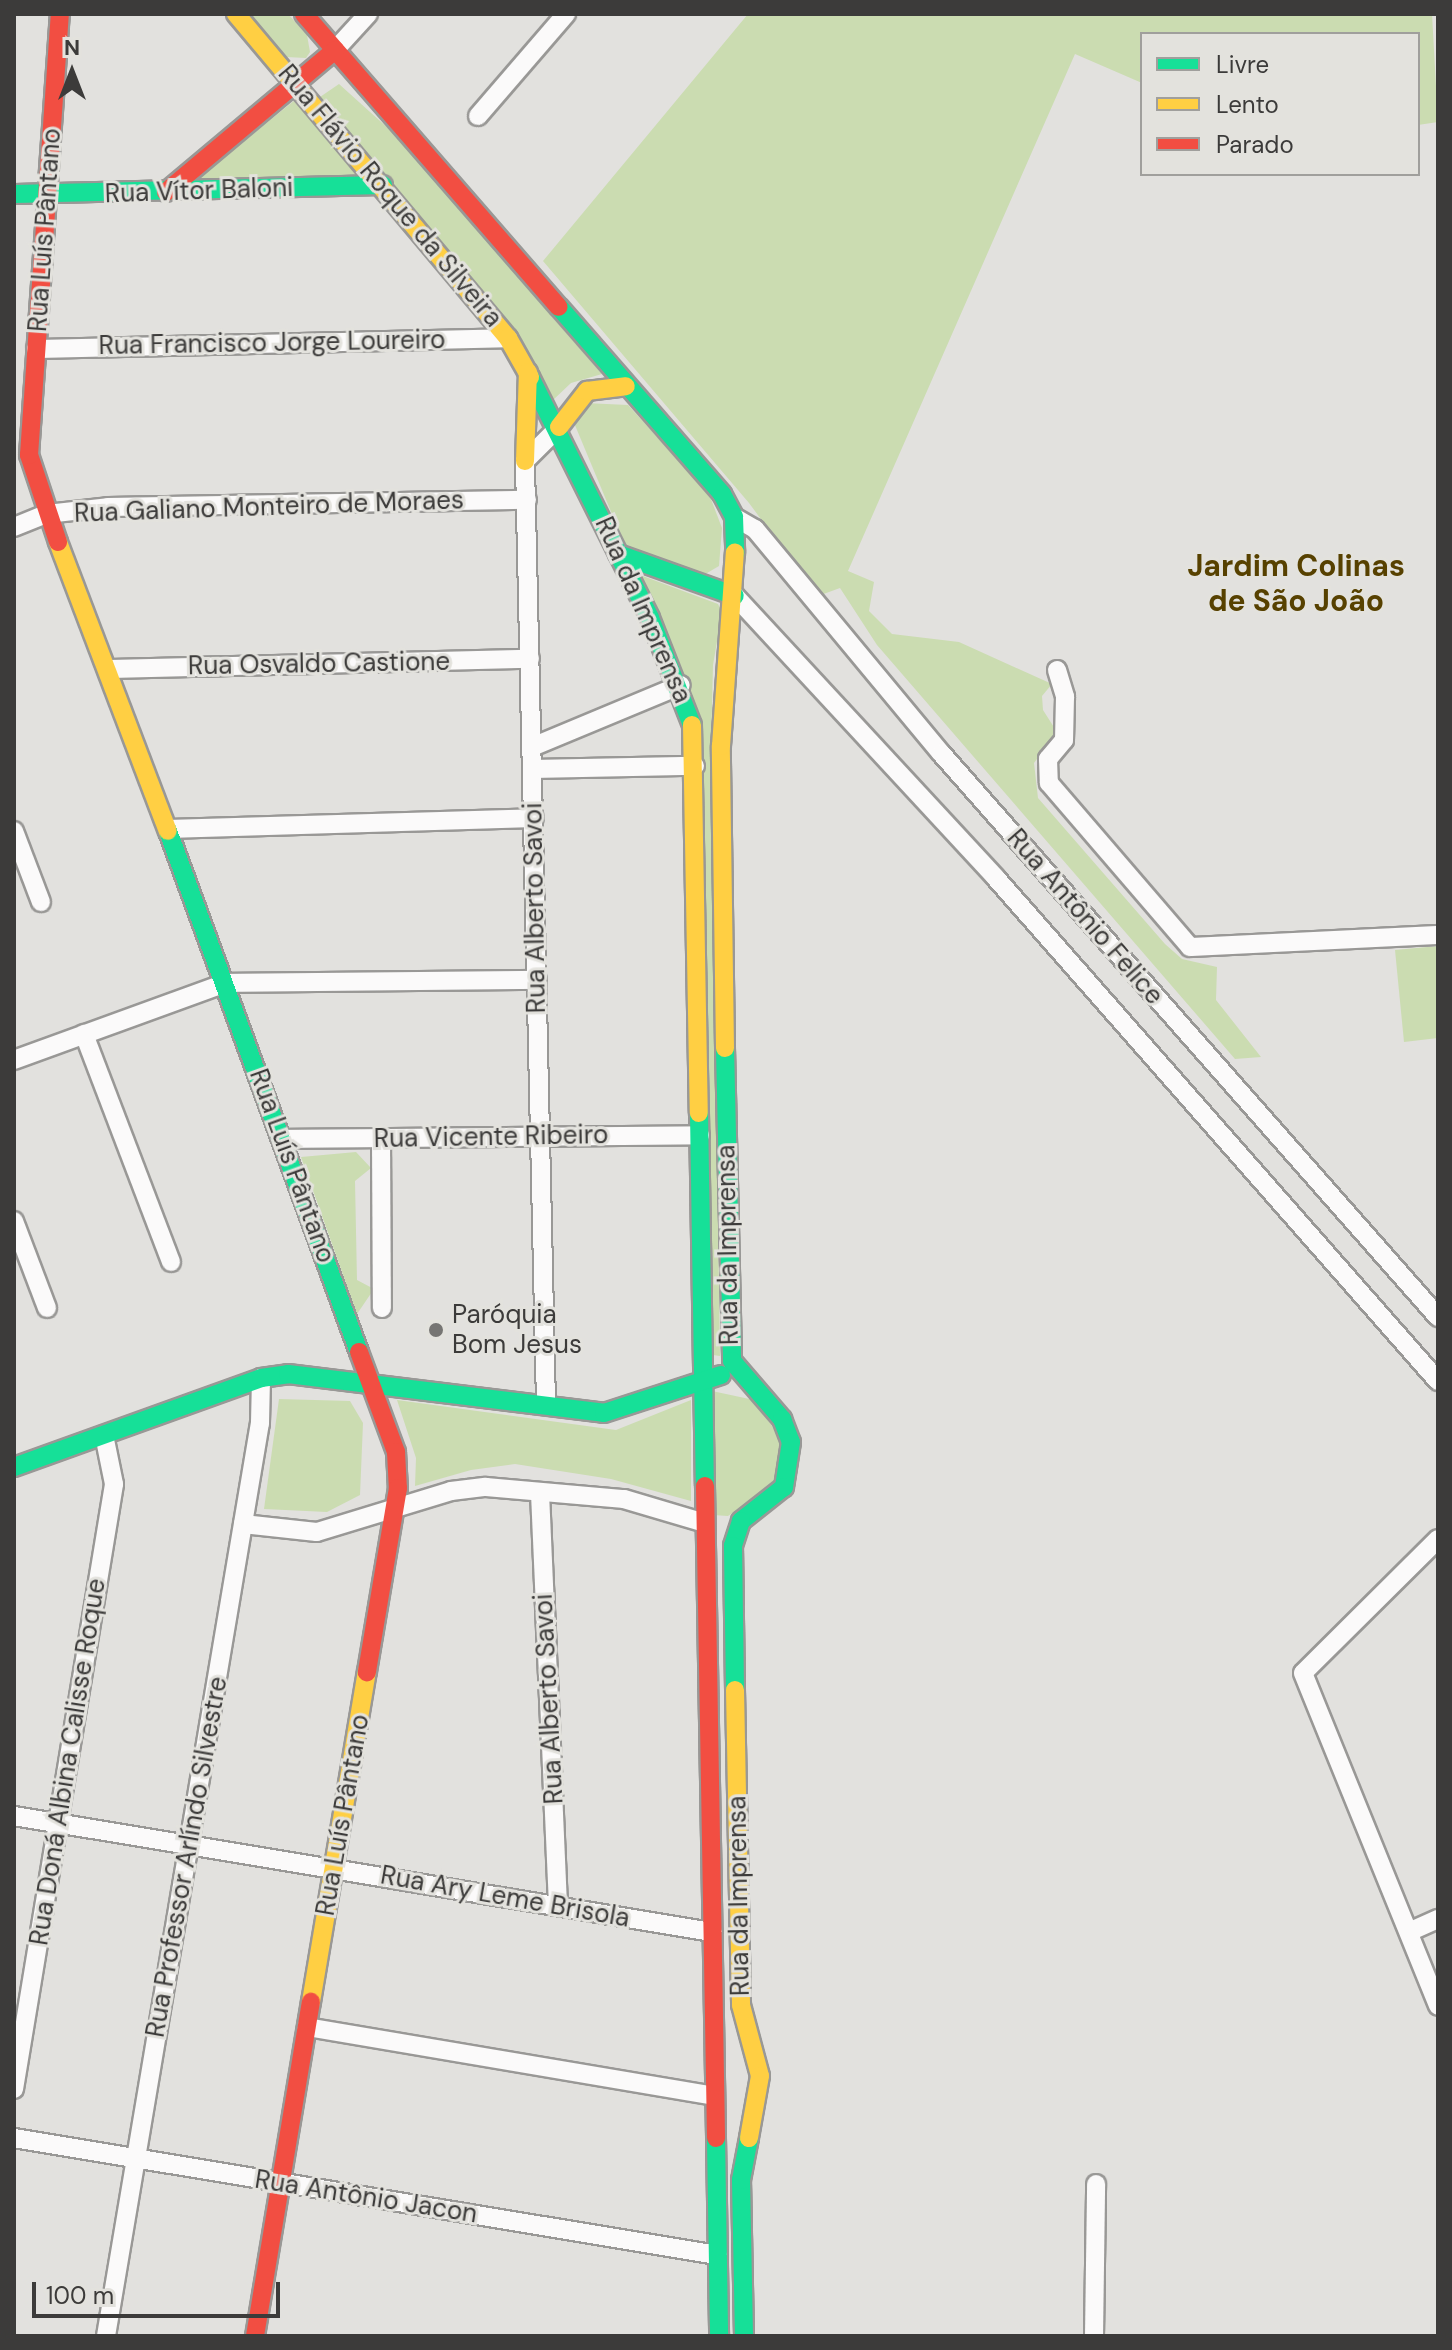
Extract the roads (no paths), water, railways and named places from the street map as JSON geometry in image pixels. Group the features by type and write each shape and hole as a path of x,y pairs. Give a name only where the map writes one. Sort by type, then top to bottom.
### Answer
{"street":[{"name":"Rua Luís Pântano","path":"60,14 29,455 47,514 109,669 396,1452 395,1508 255,2336"},
{"name":"Rua Flávio Roque da Silveira","path":"236,14 383,185 508,338 559,427"},
{"name":"Rua Flávio Roque da Silveira","path":"304,14 626,386"},
{"path":"166,192 297,85 368,14"},
{"path":"478,116 566,14"},
{"name":"Rua Vítor Baloni","path":"14,194 383,185"},
{"name":"Rua Francisco Jorge Loureiro","path":"36,349 508,338"},
{"path":"525,461 528,372"},
{"path":"525,461 559,427 587,391 626,386 722,494 734,517"},
{"name":"Rua da Imprensa","path":"559,427 681,685 692,724 719,2336"},
{"name":"Rua Alberto Savoi","path":"525,461 546,1404"},
{"name":"Rua Galiano Monteiro de Moraes","path":"14,527 47,514 108,507 527,500"},
{"name":"Rua da Imprensa","path":"734,517 735,596 721,746 728,1330 732,1361 741,1377 766,1398 791,1442 784,1487 741,1521 733,1546 739,1972 741,2005 760,2076 741,2180 744,2336"},
{"name":"Rua Antônio Felice","path":"734,517 755,529 931,741 1438,1317"},
{"path":"618,554 735,596"},
{"name":"Rua Antônio Felice","path":"735,596 995,877 1438,1381"},
{"name":"Rua Osvaldo Castione","path":"109,669 530,659"},
{"path":"1057,670 1065,697 1064,740 1048,759 1049,783 1190,947 1438,935"},
{"path":"532,747 681,685"},
{"path":"532,769 695,766"},
{"path":"168,829 534,818"},
{"path":"14,831 41,902"},
{"path":"14,1060 225,983 537,980"},
{"path":"84,1034 171,1262"},
{"name":"Rua Vicente Ribeiro","path":"283,1139 700,1135"},
{"path":"381,1138 382,1308"},
{"path":"14,1221 47,1308"},
{"path":"14,1467 261,1378 288,1374 604,1413 633,1407 705,1376 741,1377"},
{"name":"Rua Professor Arlíndo Silvestre","path":"106,2336 260,1423 261,1378"},
{"name":"Rua Doná Albina Calisse Roque","path":"14,2089 114,1484 104,1435"},
{"path":"243,1524 317,1532 451,1491 486,1487 624,1499 705,1523 741,1521"},
{"name":"Rua Alberto Savoi","path":"540,1493 558,1906"},
{"path":"1438,1539 1303,1673 1411,1931 1438,2006"},
{"name":"Rua Ary Leme Brisola","path":"14,1816 712,1932"},
{"path":"1411,1931 1438,1919"},
{"path":"307,2027 714,2096 744,2105 758,2100"},
{"name":"Rua Antônio Jacon","path":"14,2138 717,2255"},
{"path":"1094,2336 1096,2184"}],"place":[{"name":"Paróquia Bom Jesus","path":"436,1330"}],"district":[{"name":"Jardim Colinas de São João","path":"1296,583"}]}
